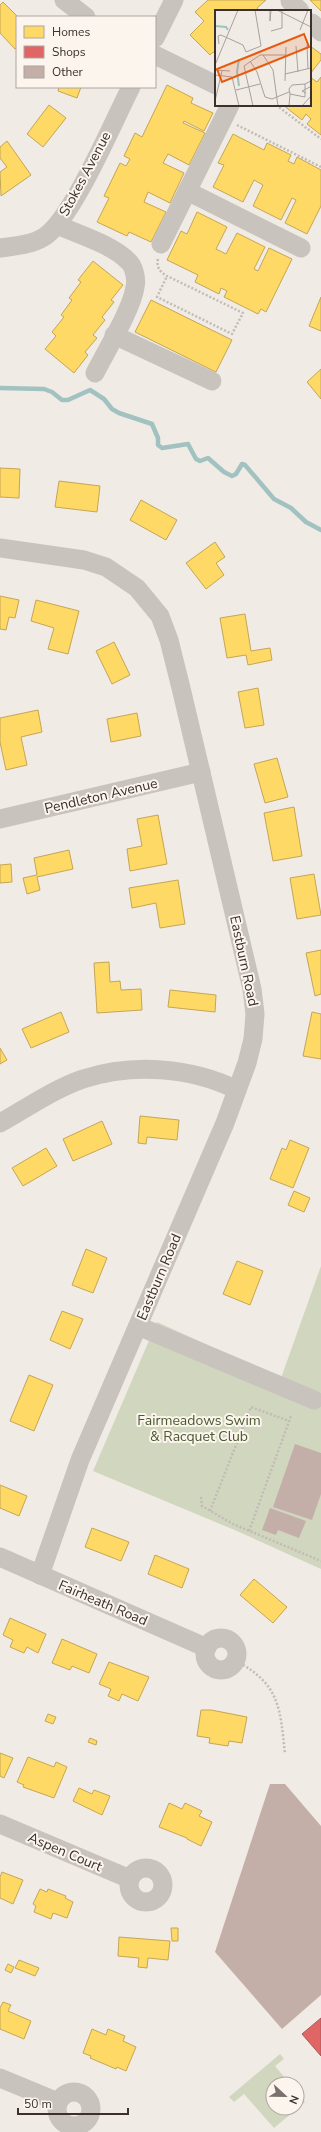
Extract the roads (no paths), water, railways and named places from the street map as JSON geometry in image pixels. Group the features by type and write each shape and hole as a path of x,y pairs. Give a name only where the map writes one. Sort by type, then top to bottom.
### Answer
{"street":[{"path":"64,0 85,16"},
{"path":"156,36 174,0"},
{"path":"156,55 215,85"},
{"name":"Stokes Avenue","path":"0,248 18,246 44,237 57,225 79,191 130,88"},
{"path":"160,249 188,191 230,114"},
{"path":"188,191 301,248"},
{"path":"57,225 120,254 130,262 136,277 135,287 130,302 95,373"},
{"path":"114,335 212,381"},
{"name":"Eastburn Road","path":"0,548 95,563 119,574 137,588 160,616 169,640 201,772 252,989 254,1014 253,1039 247,1063 237,1090 80,1460 40,1575"},
{"name":"Pendleton Avenue","path":"0,819 201,772"},
{"path":"0,1123 58,1090 83,1080 109,1073 149,1069 167,1070 200,1076 237,1090"},
{"path":"138,1326 314,1400"},
{"name":"Fairheath Road","path":"0,1557 207,1648 206,1653 208,1662 215,1669 229,1668 236,1661"},
{"name":"Aspen Court","path":"0,1824 130,1878"},
{"path":"0,2078 58,2102"}],"waterway":[{"path":"0,388 44,389 52,392 62,400 68,400 90,390 104,399 112,409 119,413 152,424 158,438 158,445 162,448 188,444 196,459 200,461 208,458 224,472 232,476 236,474 242,464 245,465 274,499 291,508 306,522 321,530"}],"park label":[{"name":"Fairmeadows Swim & Racquet Club","path":"199,1428"}]}
